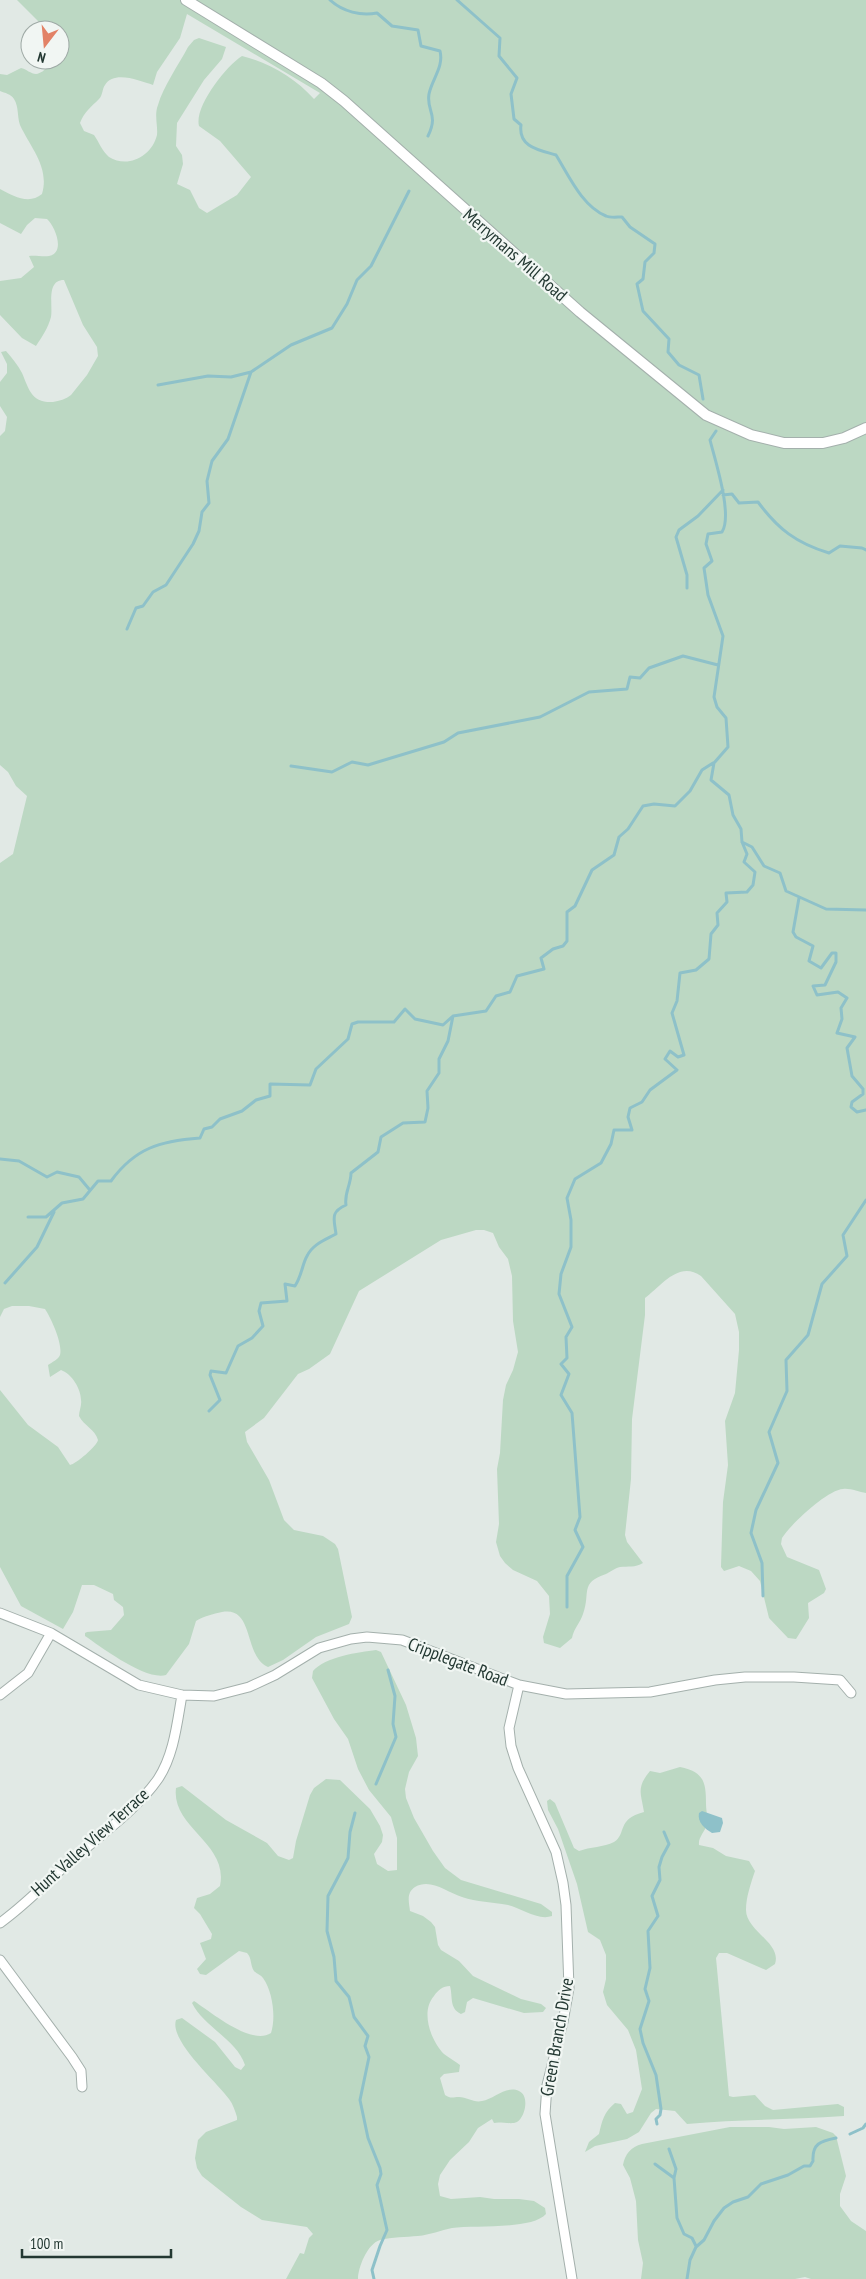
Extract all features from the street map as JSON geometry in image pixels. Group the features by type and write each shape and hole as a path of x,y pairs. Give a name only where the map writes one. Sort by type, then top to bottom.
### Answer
{"street":[{"name":"Merrymans Mill Road","path":"186,0 321,83 344,101 572,305 706,415 751,435 784,443 823,443 844,438 866,428"},
{"name":"Cripplegate Road","path":"0,1614 51,1633 125,1679 153,1690 182,1695 214,1696 249,1687 275,1675 319,1648 351,1639 367,1637 402,1640 519,1685 566,1694 600,1695 650,1692 716,1680 778,1676 840,1680 851,1693"},
{"path":"0,1695 28,1673 51,1633"},
{"name":"Green Branch Drive","path":"519,1685 509,1728 511,1746 518,1768 556,1852 566,1905 569,1966 568,1996 547,2085 545,2114 572,2279"},
{"name":"Hunt Valley View Terrace","path":"0,1922 120,1818 143,1796 158,1778 167,1762 174,1740 182,1695"},
{"path":"0,1960 72,2057 81,2071 82,2087"}],"green space":[{"path":"17,0 866,0 866,1493 843,1489 828,1495 801,1517 782,1538 781,1544 787,1557 819,1570 826,1589 824,1593 808,1603 809,1618 796,1639 788,1638 769,1618 760,1581 751,1571 739,1566 724,1571 721,1567 723,1502 728,1465 725,1421 735,1393 739,1332 735,1314 701,1276 685,1271 671,1276 645,1298 645,1315 632,1419 631,1479 625,1535 627,1542 643,1563 618,1568 592,1581 587,1590 583,1614 572,1638 560,1648 544,1643 543,1637 550,1614 549,1596 537,1581 513,1570 505,1563 500,1556 496,1542 499,1524 497,1469 500,1453 503,1400 506,1385 518,1352 513,1321 512,1276 508,1259 499,1247 493,1233 484,1230 476,1230 441,1240 359,1291 330,1354 309,1369 298,1374 264,1418 245,1432 247,1442 269,1480 284,1520 294,1530 323,1536 335,1544 338,1549 352,1617 349,1624 316,1637 283,1660 268,1667 260,1661 255,1653 240,1617 232,1612 212,1614 196,1621 189,1644 166,1675 157,1675 147,1673 124,1662 85,1636 87,1632 111,1630 124,1615 123,1607 114,1600 113,1594 94,1585 82,1585 73,1612 63,1629 21,1606 0,1567 0,1390 28,1425 58,1447 70,1465 86,1454 98,1440 97,1436 79,1416 81,1396 72,1378 61,1370 50,1377 48,1365 60,1355 60,1344 45,1309 29,1306 12,1306 4,1309 0,1317 0,863 13,854 27,796 16,786 8,772 0,765 0,436 5,431 7,417 0,406 0,382 7,373 7,364 1,352 6,351 15,362 32,394 46,402 58,401 71,395 87,375 98,356 97,347 83,325 64,280 58,281 55,284 51,294 51,317 47,329 36,346 22,338 0,315 0,281 21,278 34,267 29,256 49,256 54,254 58,245 56,233 47,219 35,218 21,234 0,223 0,189 21,198 32,199 42,194 44,184 38,158 20,125 16,102 11,96 0,91 0,74 7,75 20,68 36,74 43,71 70,70 70,20 37,20","holes":["187,14 320,93 314,99 299,84 281,72 252,59 242,56 228,68 206,98 201,108 199,126 220,141 251,177 237,195 207,213 199,208 190,190 177,184 183,164 182,155 176,146 177,123 204,80 222,59 226,47 199,38 194,40 188,47 160,98 156,112 157,135 154,142 150,149 138,158 124,162 109,157 94,135 84,131 80,123 100,97 104,87 114,78 134,79 153,85 157,72 180,38"]},
{"path":"376,1650 381,1652 406,1705 416,1738 418,1756 409,1772 405,1789 406,1798 414,1818 433,1851 445,1868 461,1880 541,1904 552,1912 552,1916 541,1917 508,1905 468,1899 427,1884 415,1887 410,1892 410,1911 423,1916 435,1927 438,1945 441,1950 459,1961 473,1976 521,1999 541,2004 546,2008 543,2012 524,2013 473,1998 467,2002 465,2012 461,2014 457,2012 453,2005 450,1986 439,1990 430,2003 428,2018 431,2034 444,2054 460,2065 459,2072 444,2074 440,2078 445,2095 479,2101 487,2100 505,2091 514,2090 522,2094 525,2102 522,2116 517,2122 494,2123 492,2119 478,2128 469,2142 450,2160 440,2175 438,2184 440,2196 451,2199 480,2197 534,2201 545,2208 546,2214 539,2219 516,2225 452,2228 422,2235 380,2240 375,2242 367,2251 358,2279 286,2279 300,2253 304,2254 309,2238 313,2234 307,2227 262,2220 241,2207 202,2176 197,2168 195,2158 198,2140 206,2132 237,2120 237,2117 229,2099 195,2061 180,2039 176,2029 176,2020 182,2018 215,2042 235,2067 241,2070 245,2065 241,2056 197,2012 192,2003 194,2001 231,2026 253,2035 263,2036 271,2033 273,2013 269,1990 262,1977 254,1971 247,1953 239,1951 206,1975 200,1974 197,1969 206,1959 200,1943 211,1939 212,1934 200,1914 194,1908 197,1898 210,1894 220,1886 220,1871 216,1858 209,1847 182,1814 177,1802 176,1788 182,1786 226,1820 267,1843 278,1856 289,1860 293,1858 296,1841 310,1795 314,1788 326,1779 340,1780 370,1809 380,1826 383,1835 382,1842 374,1854 377,1864 388,1871 397,1870 397,1838 391,1817 369,1790 358,1769 348,1739 334,1719 312,1678 313,1671 326,1662 343,1656"},
{"path":"680,1767 699,1775 704,1784 707,1822 699,1845 713,1848 726,1856 749,1861 755,1871 749,1890 746,1910 752,1924 769,1943 776,1957 775,1964 766,1970 727,1953 719,1953 716,1958 729,2096 755,2095 765,2106 773,2110 838,2104 844,2107 844,2116 687,2124 675,2111 656,2109 651,2113 639,2132 627,2139 595,2146 585,2152 589,2142 599,2134 604,2117 611,2106 615,2103 621,2104 627,2114 633,2112 642,2089 636,2050 628,2030 607,2005 603,1992 606,1979 606,1955 600,1940 588,1932 577,1884 558,1829 548,1810 547,1801 550,1799 555,1803 574,1848 579,1851 606,1845 618,1839 629,1819 644,1812 641,1786 650,1771 660,1773"},
{"path":"730,2127 784,2129 816,2127 833,2133 836,2136 846,2176 840,2194 840,2206 851,2221 866,2231 866,2279 811,2279 805,2277 795,2279 641,2279 643,2263 638,2240 636,2201 630,2178 623,2165 625,2157 632,2149 642,2144"}],"water":[{"path":"702,1811 722,1818 723,1823 720,1832 712,1833 702,1825 699,1813"}],"waterway":[{"path":"330,0 341,8 352,12 377,13 392,26 418,30 421,46 440,51 439,68 429,94 432,123 428,136"},
{"path":"457,0 500,38 499,56 517,78 511,94 514,119 521,125 521,132 526,143 556,155 577,190 597,211 608,217 622,217 630,227 655,244 654,253 645,262 643,279 637,284 643,311 669,339 668,352 679,365 699,375 703,399"},
{"path":"158,385 208,376 231,377 251,372 291,345 332,328 347,304 357,280 371,266 409,191"},
{"path":"127,629 136,608 143,606 153,592 166,585 193,544 199,531 202,512 209,503 207,481 212,461 228,439 251,372"},
{"path":"567,1607 567,1576 583,1547 575,1530 580,1517 572,1413 561,1395 569,1374 561,1364 567,1358 566,1337 572,1327 559,1294 561,1274 571,1247 571,1220 567,1198 575,1179 601,1163 611,1144 614,1130 632,1130 628,1117 630,1108 642,1102 650,1090 677,1070 665,1059 670,1051 678,1057 684,1055 672,1013 677,1001 680,973 696,970 709,959 711,934 718,925 717,913 727,902 726,893 747,892 753,885 755,872 744,862 747,854 742,842 741,829 733,815 729,795 711,780 714,763 728,747 726,718 717,707 714,697 723,636 708,595 704,568 712,561 706,544 708,534 722,532 725,524 722,487 710,440 716,431"},
{"path":"687,588 687,575 676,537 679,530 698,516 723,490"},
{"path":"723,495 732,494 739,503 758,502 773,520 789,534 797,540 817,549 829,553 840,546 866,550"},
{"path":"291,766 332,772 352,762 368,765 444,742 458,733 540,717 589,692 627,689 630,677 640,678 649,668 683,656 718,665"},
{"path":"28,1217 46,1217 62,1203 83,1199 98,1181 111,1181 129,1161 150,1148 173,1141 200,1138 204,1129 212,1127 220,1119 242,1111 256,1100 270,1096 270,1084 310,1085 316,1069 348,1039 352,1024 358,1022 394,1022 405,1009 415,1019 443,1025 453,1016 486,1011 496,996 510,992 517,976 544,969 541,958 553,949 563,946 567,941 567,912 575,906 592,870 614,855 619,837 628,829 643,806 654,804 675,806 690,791 702,770 713,763"},
{"path":"742,842 752,847 764,866 780,873 786,891 826,909 866,910"},
{"path":"799,898 793,932 796,937 813,946 809,961 821,968 832,953 836,953 836,962 825,985 813,986 817,995 838,992 847,998 841,1008 842,1019 837,1033 855,1037 847,1048 852,1076 863,1089"},
{"path":"209,1411 220,1400 210,1375 211,1371 226,1373 238,1346 252,1338 263,1326 259,1311 261,1303 287,1301 285,1284 295,1286 305,1259 313,1248 336,1234 334,1216 337,1210 346,1205 351,1173 378,1152 381,1137 403,1123 425,1122 428,1108 427,1091 439,1073 439,1059 448,1041 453,1016"},
{"path":"863,1089 863,1094 852,1102 851,1107 857,1112 866,1110"},
{"path":"0,1159 19,1161 47,1177 57,1172 79,1177 89,1189"},
{"path":"763,1596 762,1563 751,1533 756,1510 778,1463 769,1432 787,1391 786,1360 808,1335 822,1284 847,1256 843,1235 866,1200"},
{"path":"5,1283 37,1247 54,1212"},
{"path":"376,1784 396,1737 393,1724 395,1696 388,1670"},
{"path":"355,1813 350,1832 348,1858 328,1896 327,1931 334,1957 336,1981 349,1997 354,2017 368,2036 365,2046 369,2057 360,2100 368,2138 380,2168 381,2174 377,2185 387,2230 372,2270 374,2279"},
{"path":"657,2124 656,2119 660,2115 661,2109 656,2075 643,2043 640,2029 649,2001 645,1989 650,1968 648,1931 658,1916 652,1896 660,1880 659,1867 669,1844 664,1832"},
{"path":"850,2134 863,2128 866,2124"},
{"path":"687,2279 690,2260 696,2247 704,2240 714,2221 724,2208 733,2202 748,2197 761,2184 788,2175 804,2166 810,2166 818,2144 836,2138"},
{"path":"669,2149 676,2169 674,2178 677,2218 684,2234 692,2238 696,2246"},
{"path":"655,2164 674,2178"}]}
